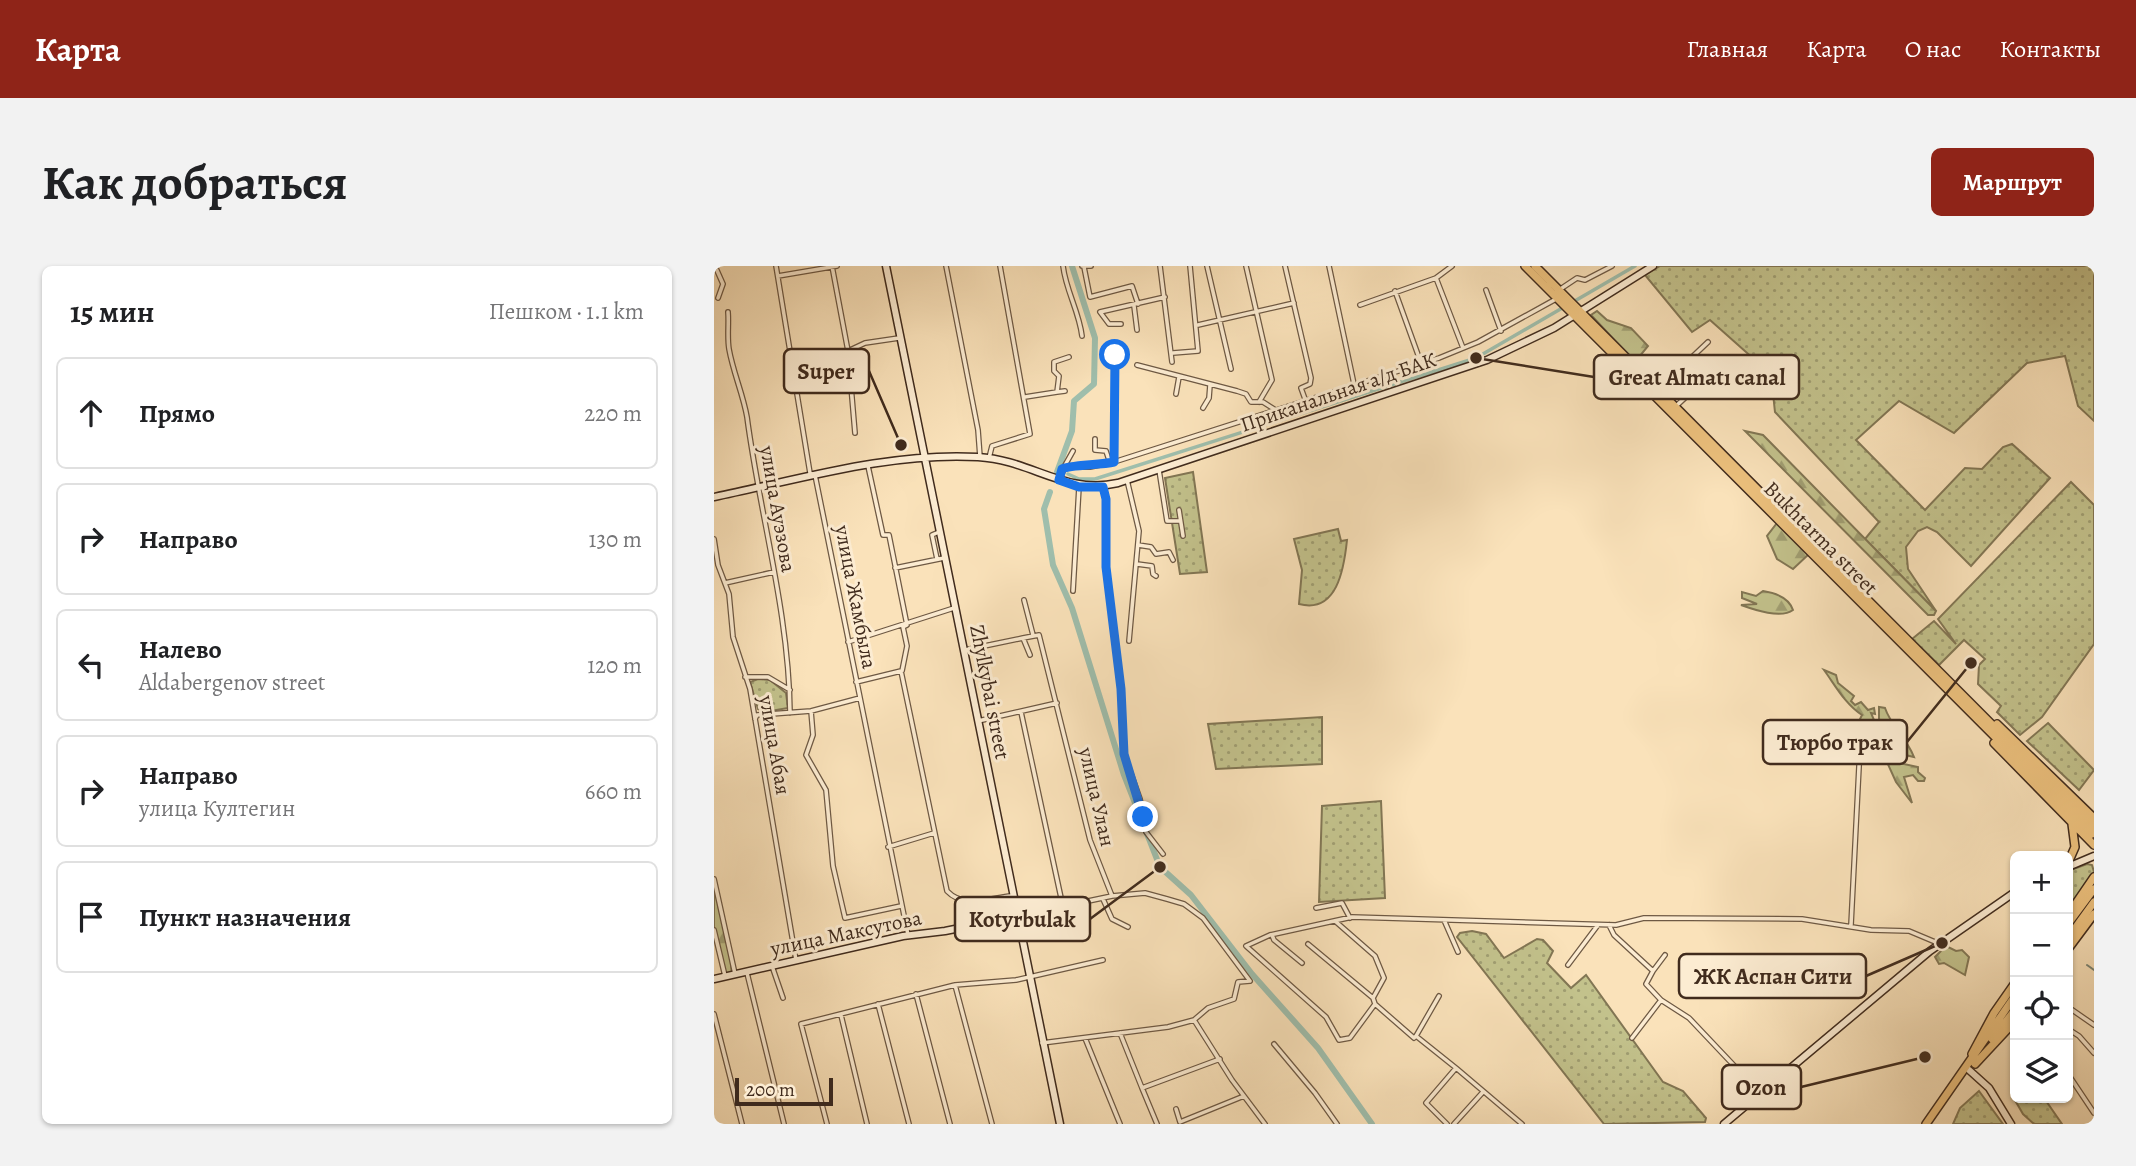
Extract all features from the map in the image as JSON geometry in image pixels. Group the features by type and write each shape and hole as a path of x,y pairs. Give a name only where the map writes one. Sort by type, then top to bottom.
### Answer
{"main road":[{"name":"Bukhtarma street","path":"1525,266 1577,312 1971,708 2092,834"},
{"name":"Bukhtarma street","path":"1535,266 1568,309 1577,312"},
{"name":"Bukhtarma street","path":"1632,370 1654,387 1694,431"},
{"path":"1971,708 1993,742 2068,817 2092,834 2094,845"},
{"path":"1971,708 2009,733 2093,818"},
{"path":"2068,817 2076,842 2073,851"},
{"path":"2073,907 2094,877"},
{"path":"2080,897 2094,887"},
{"path":"2073,918 2094,887"},
{"path":"2073,931 2094,902"},
{"path":"2073,942 2094,914"},
{"path":"1959,1079 1994,1013 2010,990"},
{"path":"1970,1067 2010,1017"},
{"path":"1926,1124 2010,1017"}],"street":[{"name":"улица Жамбыла","path":"776,266 810,473 815,475 888,847 909,936"},
{"path":"778,276 833,266 848,351 855,433"},
{"name":"Zhylkybai street","path":"886,266 940,532 941,558 956,607 1015,916 1060,1124"},
{"path":"946,266 978,430 980,457"},
{"path":"989,458 992,446 1030,434 1000,266"},
{"path":"1063,266 1067,289 1080,316 1082,337"},
{"path":"1091,266 1083,267 1090,297 1132,286 1137,330"},
{"path":"1160,266 1166,297 1172,362"},
{"path":"1173,353 1198,351 1198,325 1190,266"},
{"path":"1207,266 1231,369"},
{"path":"1246,266 1272,380 1259,402"},
{"path":"1285,266 1311,378 1310,384 1301,388 1305,399"},
{"path":"1329,266 1354,384"},
{"path":"1360,305 1436,278 1452,266"},
{"path":"1064,467 1090,467 1112,463 1463,348 1501,331 1559,296 1577,278 1585,280 1612,266"},
{"name":"Приканальная а/д БАК","path":"714,497 925,455 980,457 1019,463 1079,487 1100,487 1159,470 1488,360 1577,312 1653,266"},
{"path":"714,267 723,284 718,298"},
{"path":"1436,278 1463,348"},
{"path":"1486,290 1501,331"},
{"path":"1395,291 1422,363"},
{"path":"1121,324 1109,324 1100,312 1166,297"},
{"path":"1198,325 1294,303"},
{"name":"улица Ауэзова","path":"728,312 729,347 744,406 771,541 780,613 787,636 790,713"},
{"path":"848,351 865,343 901,337"},
{"path":"1654,387 1708,342"},
{"path":"1112,463 1115,355 1121,350"},
{"path":"1057,392 1059,376 1054,371 1054,362 1069,357"},
{"path":"1675,408 1691,392 1701,376 1701,372 1689,360"},
{"path":"1137,365 1246,394 1251,402 1263,401 1274,409"},
{"path":"1176,394 1179,377"},
{"path":"1203,408 1209,398 1210,385"},
{"path":"1025,397 1065,391"},
{"path":"1095,439 1096,450 1106,451 1112,463"},
{"path":"1059,480 1073,451"},
{"path":"867,466 883,535 889,535 907,625"},
{"path":"1159,470 1167,521 1180,522"},
{"path":"1127,480 1137,520 1138,545 1129,641"},
{"path":"1073,591 1079,487"},
{"path":"1100,487 1106,499 1106,567 1121,689 1124,754 1140,799 1146,832 1163,853"},
{"path":"1179,510 1183,536"},
{"name":"улица Абая","path":"714,539 731,607 733,637 746,677 755,719 796,960"},
{"path":"1138,545 1151,548 1156,554 1169,552 1173,559"},
{"path":"895,568 941,558"},
{"path":"1137,564 1152,566 1156,576"},
{"path":"724,583 774,572"},
{"path":"965,650 1034,635 1024,600"},
{"path":"848,642 956,607"},
{"path":"907,625 903,627 907,646 901,671 947,891 970,902 1012,896"},
{"name":"улица Улан","path":"1034,635 1039,635 1090,840 1112,896"},
{"path":"1023,638 1030,655"},
{"path":"856,682 901,671"},
{"path":"746,677 768,677 790,690"},
{"path":"755,719 757,715 811,711 860,698"},
{"path":"978,721 1057,703"},
{"path":"811,711 813,735 806,755 826,790 833,866 845,918 901,906"},
{"path":"1021,712 1063,907"},
{"path":"1851,925 1860,747"},
{"path":"888,847 934,833"},
{"path":"2084,862 2094,856"},
{"path":"2073,864 2094,863"},
{"path":"714,879 735,974"},
{"name":"улица Максутова","path":"714,979 909,936 1112,896 1145,893 1184,904 1203,918 1250,981 1237,983 1234,999 1208,1008 1194,1020"},
{"path":"1724,1124 1940,944 2010,895"},
{"path":"1103,899 1112,919 1128,927"},
{"path":"1316,908 1342,903 1350,918"},
{"path":"1375,1004 1350,1038 1339,1040 1326,1017 1246,949 1246,946 1272,935 1350,918 1598,925 1644,918 1767,919 1851,925 1871,930 1909,931 1940,944"},
{"path":"1444,920 1458,952"},
{"path":"1335,921 1379,961 1384,978 1373,999"},
{"path":"1568,965 1598,925"},
{"path":"1609,925 1614,935 1653,971"},
{"path":"714,930 724,976"},
{"path":"1272,935 1274,940 1302,963"},
{"path":"1308,944 1414,1038 1416,1036 1522,1124"},
{"path":"1665,955 1646,984 1661,1000 1689,1018 1760,1093"},
{"path":"827,1124 801,1029 801,1024 806,1021 841,1015 955,985 1029,976 1103,960"},
{"path":"772,966 783,998"},
{"path":"747,972 785,1124"},
{"path":"955,985 992,1124"},
{"path":"916,994 950,1124"},
{"path":"1416,1036 1439,996"},
{"path":"1632,1038 1661,1000"},
{"path":"878,1004 909,1124"},
{"path":"2073,1010 2094,1025"},
{"path":"714,1014 742,1124"},
{"path":"841,1015 867,1124"},
{"path":"1042,1043 1194,1020 1265,1124"},
{"path":"2073,1032 2094,1053"},
{"path":"1120,1033 1157,1124"},
{"path":"1085,1038 1120,1124"},
{"path":"1274,1044 1337,1124"},
{"path":"1142,1088 1220,1059"},
{"path":"1970,1067 1989,1088 2011,1124"},
{"path":"1447,1124 1426,1103 1456,1068"},
{"path":"2073,1082 2094,1113"},
{"path":"1454,1124 1484,1091"},
{"path":"1176,1109 1180,1122 1244,1096"}],"green space":[{"path":"1660,266 2090,266 2094,270 2094,421 2078,406 2065,356 2027,363 1954,433 1899,401 1856,440 1925,510 1965,468 1982,469 2003,447 2012,444 2050,478 1971,566 1937,532 1927,527 1918,531 1906,547 1908,569 1936,611 1865,539 1879,522 1775,412 1771,375 1710,320 1692,332 1645,275"},
{"path":"1597,311 1607,320 1631,328 1648,346 1635,362 1591,315"},
{"path":"1745,431 1763,435 1936,611 1934,615 1928,615"},
{"path":"1193,472 1207,572 1180,574 1165,478"},
{"path":"2071,482 2094,505 2094,644 2042,717 2020,735 1997,712 2001,706 1978,684 1979,665 1985,659 1964,640 1939,665 1912,639 1934,621 1956,644 1938,619"},
{"path":"1777,523 1809,554 1793,569 1777,559 1767,536"},
{"path":"1338,529 1341,541 1347,540 1344,564 1336,587 1322,602 1312,605 1299,604 1302,570 1294,539"},
{"path":"1763,591 1781,597 1793,610 1775,614 1741,605 1757,604 1742,598 1742,592 1756,596"},
{"path":"1824,670 1836,675 1838,683 1854,696 1851,701 1855,705 1861,702 1868,710 1874,708 1875,714 1871,713 1879,732 1888,742 1891,737 1884,731 1887,727 1879,719 1879,707 1885,708 1914,757 1901,754 1899,763 1918,767 1918,772 1925,778 1924,781 1918,781 1913,775 1904,777 1912,803 1896,782 1877,740 1860,719 1862,715 1845,700"},
{"path":"758,679 770,680 786,693 788,708 765,712 758,709 750,682"},
{"path":"1322,717 1322,764 1216,769 1208,724"},
{"path":"2048,723 2094,770 2079,790 2027,741"},
{"path":"1381,801 1385,898 1319,902 1322,806"},
{"path":"2087,864 2092,865 2094,872 2073,902 2073,869"},
{"path":"714,880 730,951 732,976 725,977 714,933"},
{"path":"1472,931 1486,934 1504,958 1537,939 1543,940 1553,951 1547,963 1571,988 1586,975 1663,1082 1683,1091 1706,1118 1705,1122 1604,1124 1457,937 1460,933"},
{"path":"1946,946 1956,951 1962,950 1969,957 1965,975 1944,963 1939,964 1935,957"},
{"path":"1979,1091 2003,1124 1953,1124 1960,1108"},
{"path":"2017,1103 2047,1103 2062,1124 2034,1124 2023,1114"}],"waterway":[{"path":"1057,472 1072,431 1074,401 1094,384 1095,338 1072,266"},
{"path":"1573,302 1635,266"},
{"path":"1068,474 1079,479 1095,479 1476,358 1564,307"},
{"path":"1050,492 1044,509 1053,565 1072,608 1124,775 1160,867 1191,895 1252,974 1318,1048 1372,1124"},
{"path":"2087,965 2094,970"}],"place":[{"name":"Great Almatı canal","path":"1476,358"},
{"name":"Super","path":"901,445"},
{"name":"Тюрбо трак","path":"1971,663"},
{"name":"Kotyrbulak","path":"1160,867"},
{"name":"ЖК Аспан Сити","path":"1942,943"},
{"name":"Ozon","path":"1925,1057"}],"route":[{"path":"1115,355 1114,462 1102,466 1066,466 1063,467 1059,480 1079,487 1103,487 1106,499 1106,567 1118,656 1124,754 1140,799 1143,817"}]}
